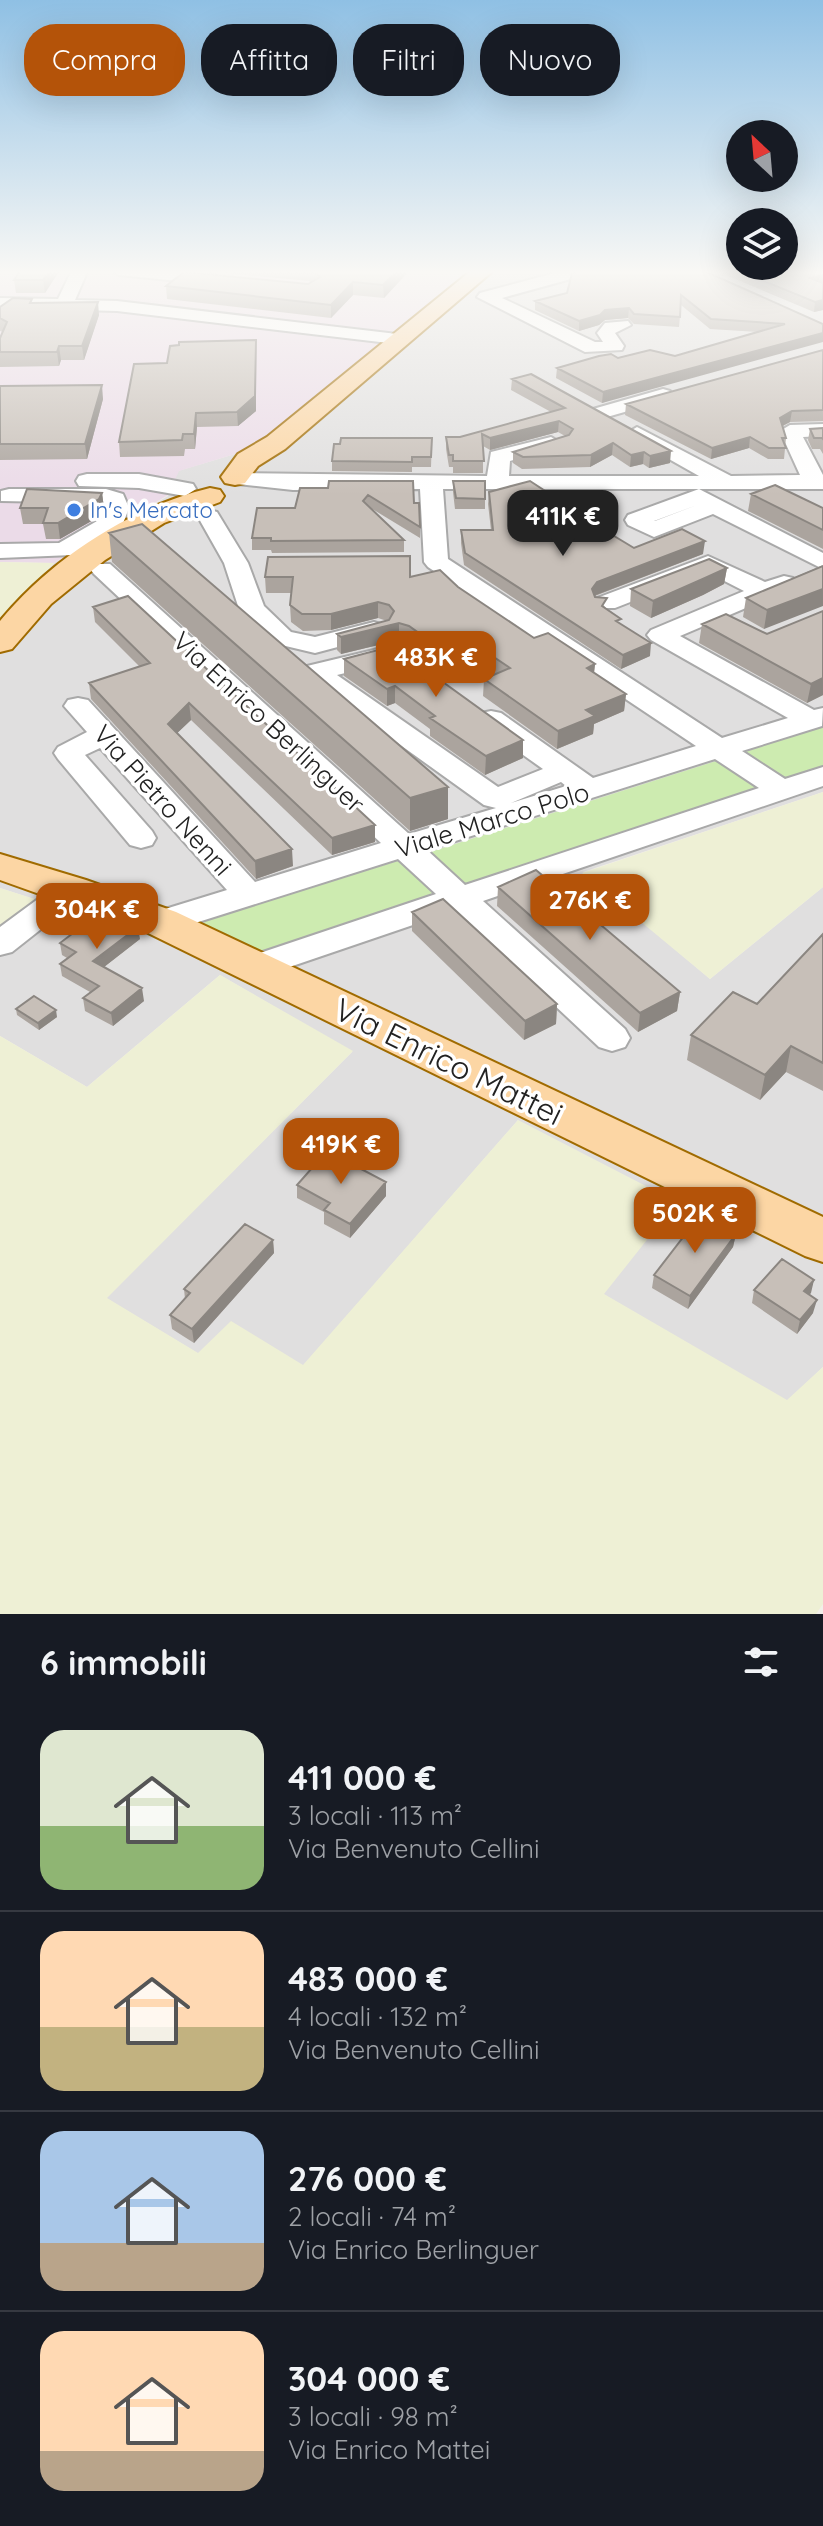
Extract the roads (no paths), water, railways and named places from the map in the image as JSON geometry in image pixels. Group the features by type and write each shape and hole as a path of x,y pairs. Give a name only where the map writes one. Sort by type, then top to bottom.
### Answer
{"main road":[{"path":"0,642 19,615 85,559 212,488 276,443 390,345"},
{"name":"Via Enrico Mattei","path":"0,867 72,889 161,922 823,1241"}],"street":[{"path":"586,345 592,348 615,345"},
{"path":"689,388 594,410 726,482"},
{"path":"0,521 8,486 80,489 139,481 212,488 293,483 560,481 561,495 637,495 634,481 819,482 790,431 823,430"},
{"path":"498,481 499,457 559,441"},
{"path":"431,481 436,562"},
{"path":"212,488 252,609 282,638 315,645 379,629"},
{"path":"0,551 85,559 114,521 118,508 115,499 80,489"},
{"path":"714,506 823,564"},
{"name":"Via Enrico Berlinguer","path":"85,559 612,1038"},
{"path":"405,562 436,562 782,790"},
{"path":"236,563 267,563"},
{"path":"606,603 708,563 763,591"},
{"path":"818,718 660,635 823,564"},
{"path":"713,613 738,628"},
{"path":"411,661 398,651 316,672 495,799 564,771"},
{"name":"Via Pietro Nenni","path":"78,706 249,895"},
{"path":"475,707 591,790"},
{"name":"Viale Marco Polo","path":"161,922 818,718"},
{"path":"103,735 68,753 141,838"},
{"path":"254,967 823,776"},
{"path":"0,944 72,889"}],"place":[{"name":"In's Mercato","path":"74,510"}]}
